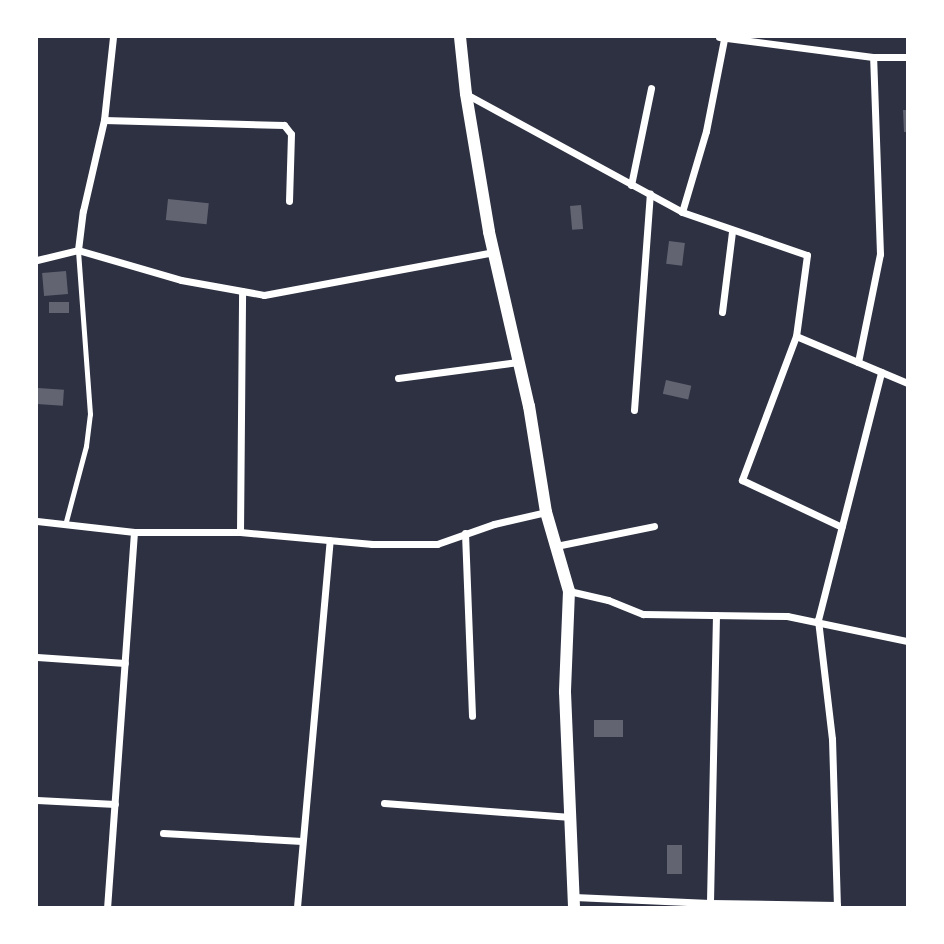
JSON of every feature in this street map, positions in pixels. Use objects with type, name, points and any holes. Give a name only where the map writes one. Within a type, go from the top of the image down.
[{"type":"street","points":[[78,250],[83,211],[104,120],[113,37]]},
{"type":"street","points":[[460,37],[466,94],[495,252],[529,406],[546,512],[569,591],[565,692],[574,902],[837,906],[832,739],[818,621],[881,372]]},
{"type":"street","points":[[682,212],[706,131],[722,38],[873,57],[907,57]]},
{"type":"street","points":[[858,362],[880,254],[873,57]]},
{"type":"street","points":[[631,185],[651,88]]},
{"type":"street","points":[[466,94],[682,212],[733,232],[807,255],[796,336],[742,480],[842,527]]},
{"type":"street","points":[[104,120],[284,125],[291,134],[289,201]]},
{"type":"street","points":[[634,410],[650,194]]},
{"type":"street","points":[[722,312],[733,232]]},
{"type":"street","points":[[37,260],[78,250],[181,280],[264,295],[495,252]]},
{"type":"street","points":[[240,532],[242,291]]},
{"type":"street","points":[[796,336],[907,383]]},
{"type":"street","points":[[398,379],[518,362]]},
{"type":"street","points":[[37,521],[134,532],[240,532],[372,544],[437,544],[465,533],[546,512]]},
{"type":"street","points":[[556,547],[654,526]]},
{"type":"street","points":[[107,907],[134,532]]},
{"type":"street","points":[[465,533],[472,716]]},
{"type":"street","points":[[296,907],[330,540]]},
{"type":"street","points":[[569,591],[608,600],[643,614],[787,616],[907,641]]},
{"type":"street","points":[[710,905],[716,615]]},
{"type":"street","points":[[37,657],[125,663]]},
{"type":"street","points":[[37,800],[115,804]]},
{"type":"street","points":[[384,803],[570,817]]},
{"type":"street","points":[[163,833],[302,841]]},
{"type":"lane","points":[[65,525],[86,446],[90,414],[78,250]]},
{"type":"building","points":[[903,110],[907,110],[907,132],[904,132]]},
{"type":"building","points":[[168,199],[209,203],[207,224],[166,220]]},
{"type":"building","points":[[581,205],[583,229],[572,230],[570,206]]},
{"type":"building","points":[[669,241],[685,243],[682,266],[666,264]]},
{"type":"building","points":[[66,271],[68,294],[44,296],[42,273]]},
{"type":"building","points":[[49,302],[69,302],[69,313],[49,313]]},
{"type":"building","points":[[666,380],[691,386],[688,399],[663,394]]},
{"type":"building","points":[[38,388],[64,390],[63,406],[37,404]]},
{"type":"building","points":[[594,720],[623,720],[623,737],[594,737]]},
{"type":"building","points":[[667,845],[682,845],[682,874],[667,874]]}]
